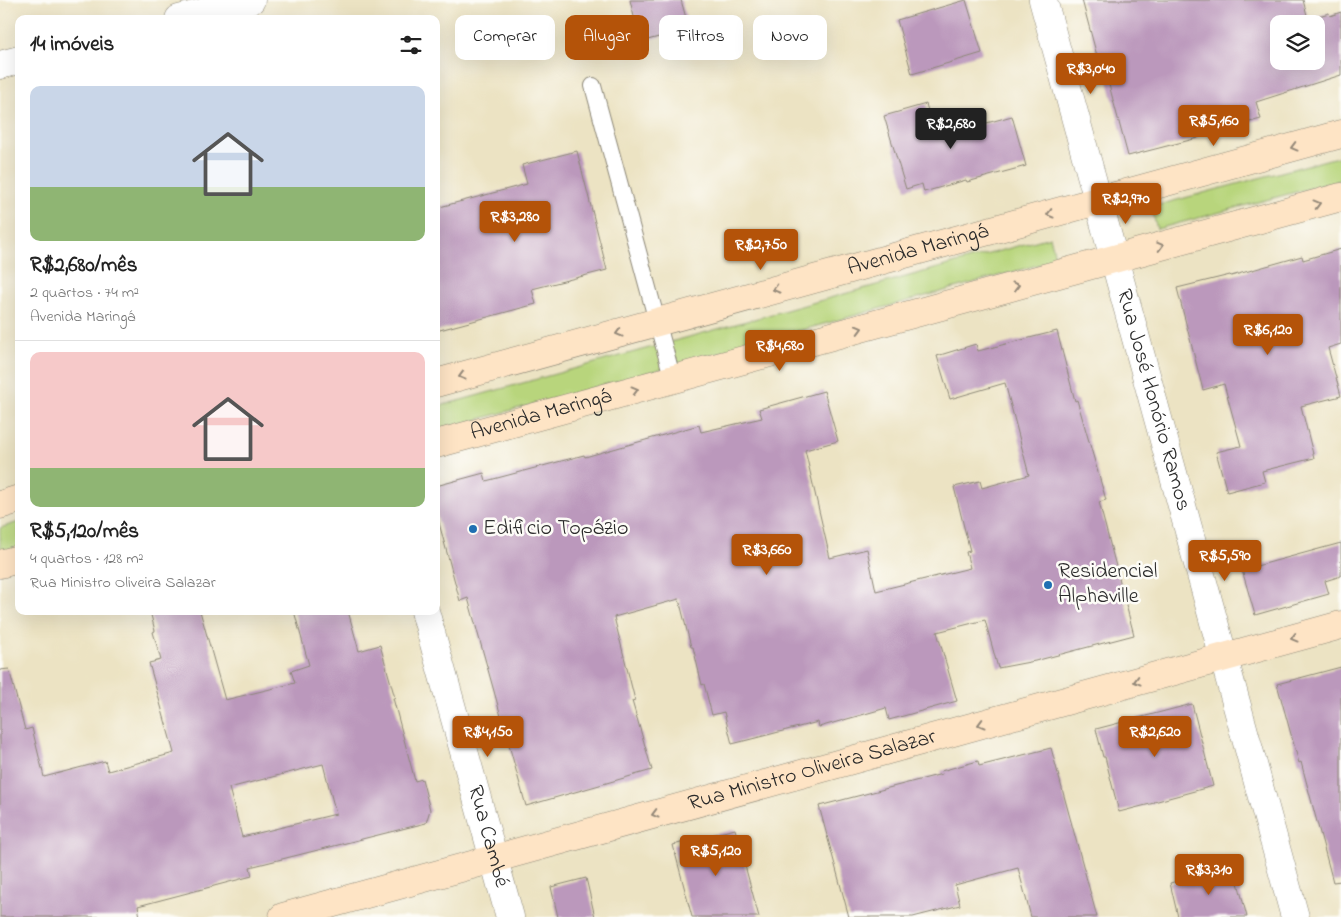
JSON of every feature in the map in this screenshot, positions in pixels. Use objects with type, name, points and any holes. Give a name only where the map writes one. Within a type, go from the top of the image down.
[{"type":"street","points":[[194,15],[251,0]]},
{"type":"street","points":[[256,0],[260,15]]},
{"type":"street","name":"Rua José Honório Ramos","points":[[1043,0],[1295,917]]},
{"type":"street","points":[[0,65],[15,61]]},
{"type":"street","name":"Avenida Maringá","points":[[440,382],[1341,134]]},
{"type":"street","name":"Avenida Maringá","points":[[440,443],[1341,197]]},
{"type":"street","points":[[0,505],[15,500]]},
{"type":"street","points":[[0,564],[15,560]]},
{"type":"street","name":"Rua Cambé","points":[[426,615],[510,917]]},
{"type":"street","name":"Rua Ministro Oliveira Salazar","points":[[283,917],[1341,625]]},
{"type":"lane","points":[[592,86],[674,380]]},
{"type":"green space","points":[[1341,156],[1341,180],[1157,229],[1151,207]]},
{"type":"green space","points":[[1050,237],[1056,260],[440,430],[440,406]]},
{"type":"green space","points":[[15,523],[15,551],[0,555],[0,528]]},
{"type":"building","points":[[630,0],[681,0],[685,15],[659,15],[659,37],[649,40],[649,15],[634,15]]},
{"type":"building","points":[[966,0],[982,53],[912,74],[897,20]]},
{"type":"building","points":[[1082,0],[1303,0],[1307,15],[1270,15],[1270,70],[1325,70],[1325,15],[1322,15],[1329,13],[1330,16],[1341,12],[1341,75],[1256,102],[1261,119],[1197,136],[1198,138],[1128,156],[1108,81],[1104,82]]},
{"type":"building","points":[[926,104],[936,137],[1012,116],[1026,166],[924,192],[922,184],[906,189],[884,116]]},
{"type":"building","points":[[577,151],[607,270],[532,289],[536,304],[440,330],[440,207],[527,184],[522,165]]},
{"type":"building","points":[[1341,249],[1341,344],[1328,348],[1341,396],[1301,406],[1314,458],[1262,471],[1265,482],[1227,492],[1216,452],[1241,446],[1224,384],[1203,390],[1177,288],[1231,276],[1302,256],[1303,260]]},
{"type":"building","points":[[1057,331],[1075,401],[1077,400],[1106,500],[1099,502],[1134,635],[1035,661],[998,668],[985,620],[937,632],[957,701],[889,720],[886,708],[819,727],[818,722],[732,744],[724,712],[712,715],[704,684],[702,685],[693,647],[691,647],[679,599],[614,617],[635,700],[632,701],[652,770],[526,806],[468,598],[460,601],[440,527],[440,485],[484,473],[486,481],[584,455],[585,457],[699,425],[701,432],[762,418],[759,409],[824,391],[838,441],[805,450],[830,558],[867,549],[876,591],[970,568],[966,552],[970,551],[954,487],[980,481],[982,488],[1029,475],[1005,383],[950,399],[937,356],[976,344],[978,351]]},
{"type":"building","points":[[1341,543],[1341,576],[1325,581],[1329,594],[1255,615],[1242,570]]},
{"type":"building","points":[[151,615],[201,615],[225,700],[295,683],[291,671],[309,665],[295,615],[349,615],[359,651],[380,645],[415,781],[422,779],[430,810],[426,823],[250,867],[252,876],[138,906],[140,917],[0,917],[0,670],[9,669],[25,730],[32,728],[44,777],[105,761],[108,771],[174,753],[149,663],[161,660],[153,632],[155,631]],"holes":[[[323,764],[336,814],[242,837],[229,788]]]},
{"type":"building","points":[[1341,667],[1341,881],[1333,882],[1301,762],[1299,763],[1277,684]]},
{"type":"building","points":[[1192,704],[1213,786],[1119,812],[1096,729]]},
{"type":"building","points":[[1051,748],[1097,917],[1031,917],[1018,868],[955,885],[960,905],[913,917],[849,917],[819,806],[942,774],[941,771],[978,761],[979,766]]},
{"type":"building","points":[[735,829],[759,917],[692,917],[673,845]]},
{"type":"building","points":[[1234,867],[1247,917],[1178,917],[1170,883]]},
{"type":"building","points":[[586,878],[595,917],[558,917],[551,887]]},
{"type":"place","name":"Edificio Topázio","points":[[473,529]]},
{"type":"place","name":"Residencial Alphaville","points":[[1048,585]]}]
